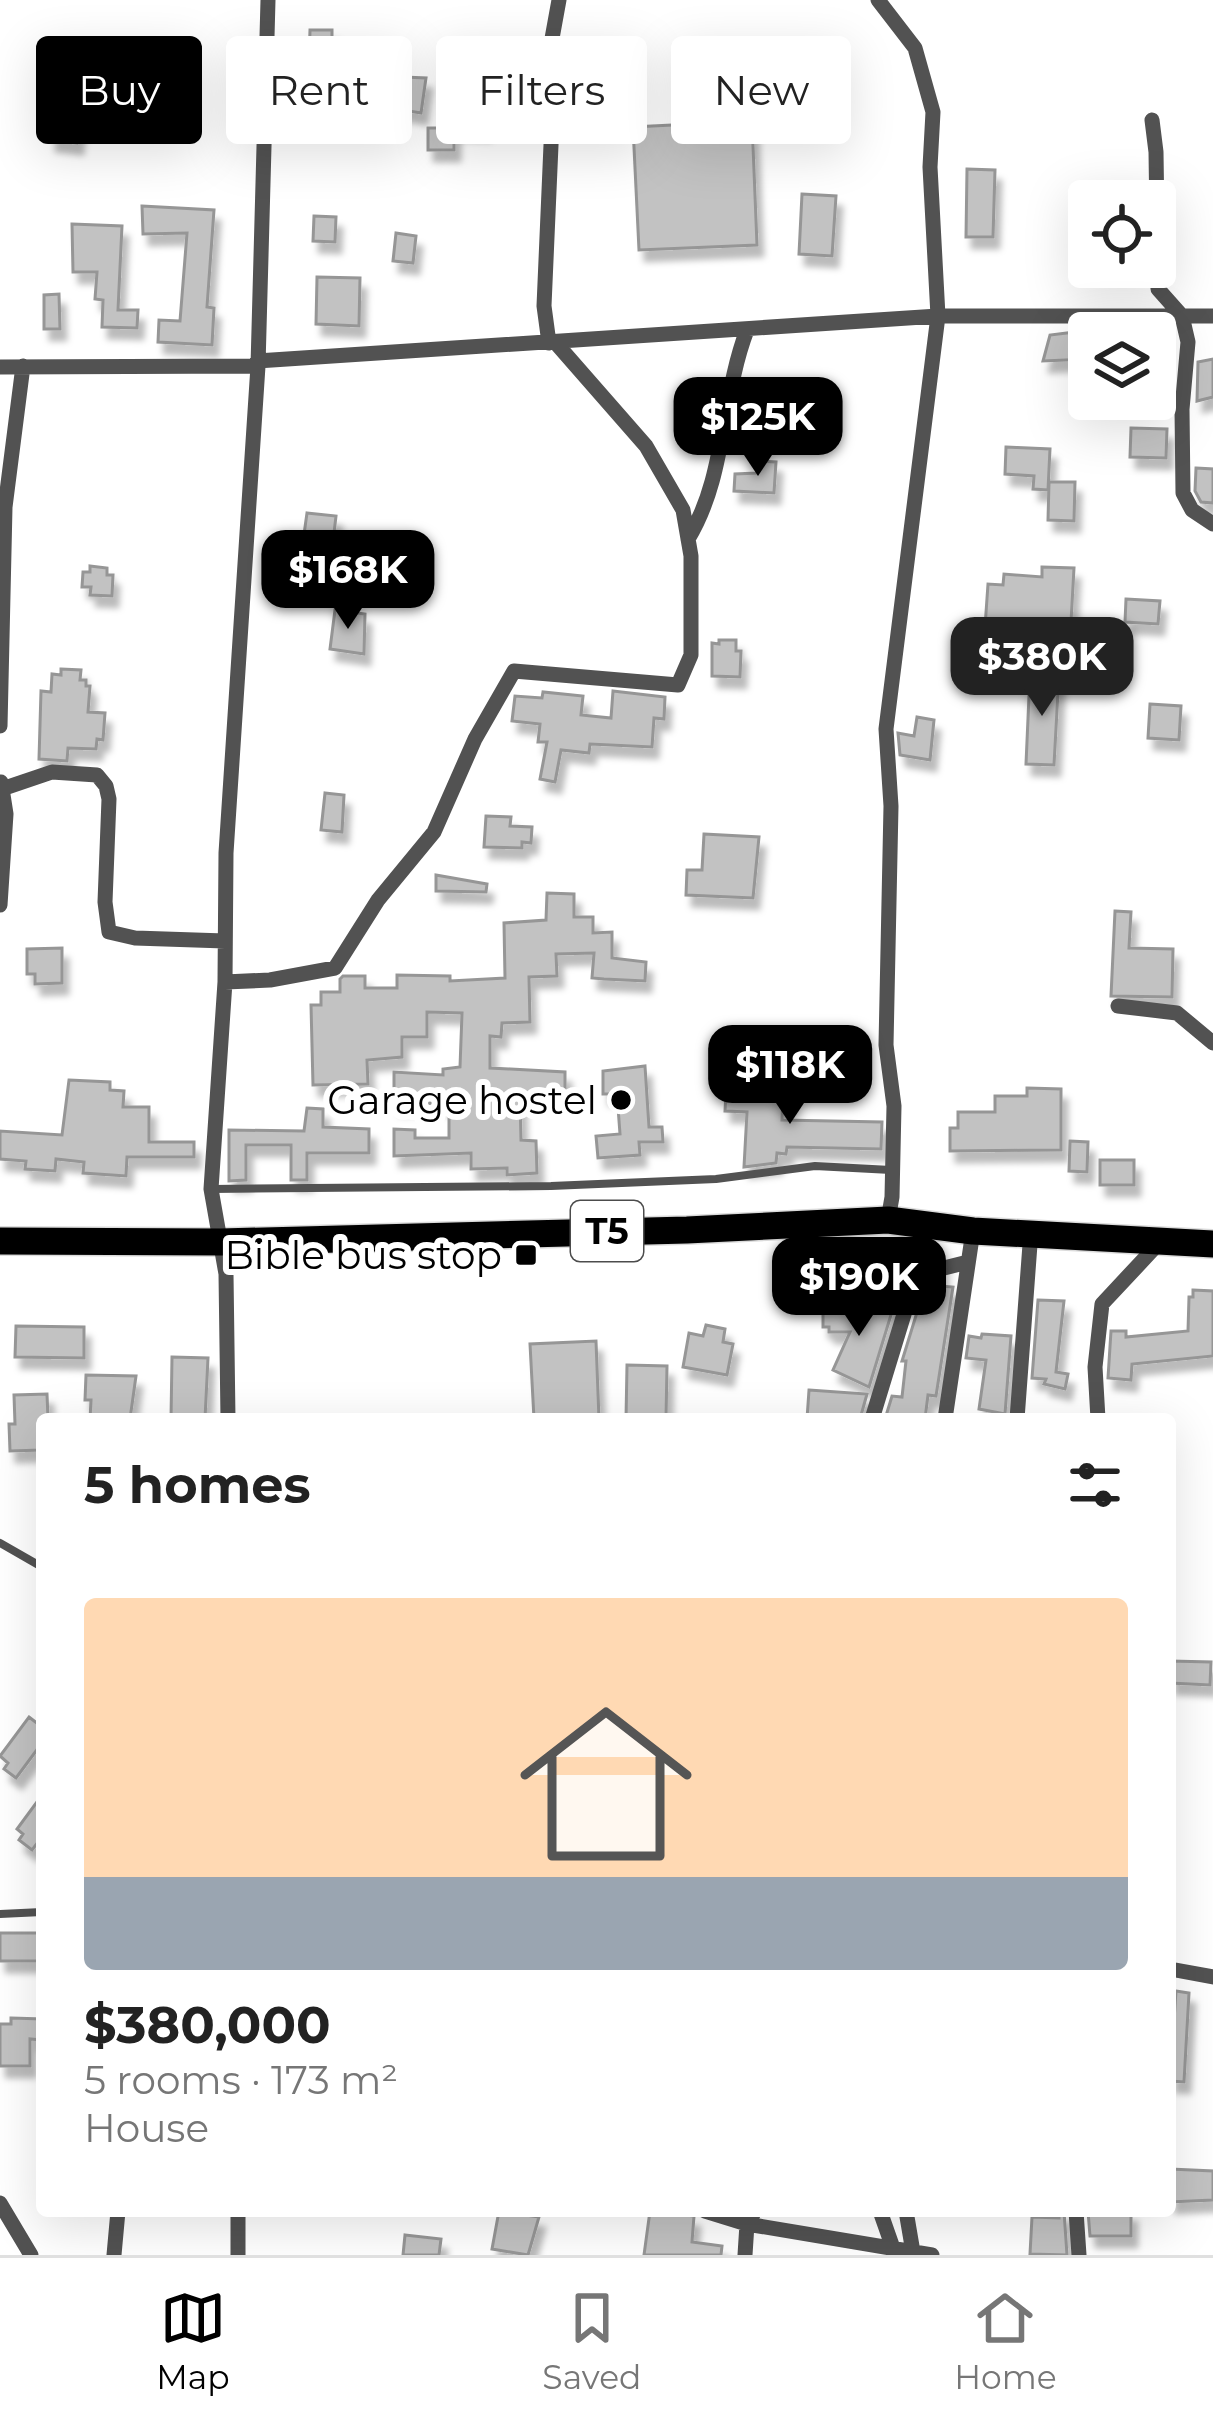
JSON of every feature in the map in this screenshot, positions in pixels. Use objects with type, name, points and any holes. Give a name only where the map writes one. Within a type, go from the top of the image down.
[{"type":"highway","name":"T5","points":[[0,1241],[221,1242],[888,1220],[973,1231],[1213,1244]]},
{"type":"street","points":[[228,1413],[226,1274],[211,1190],[225,982],[226,853],[257,364],[268,0]]},
{"type":"street","points":[[225,982],[270,980],[335,968],[378,900],[434,832],[475,739],[514,671],[678,685],[692,655],[683,510],[646,446],[552,343],[544,306],[551,44],[560,0]]},
{"type":"street","points":[[878,0],[915,48],[933,112],[930,166],[938,316],[886,729],[891,827],[886,1045],[894,1106],[888,1220]]},
{"type":"street","points":[[1152,121],[1158,289],[1182,316],[1188,342],[1182,409],[1183,493],[1192,510],[1213,524]]},
{"type":"street","points":[[0,367],[257,364],[938,316],[1213,316]]},
{"type":"street","points":[[688,539],[706,509],[734,362],[747,330]]},
{"type":"street","points":[[0,726],[5,508],[23,367]]},
{"type":"street","points":[[0,905],[6,814],[1,784],[52,772],[97,775],[109,799],[105,902],[109,932],[135,938],[224,941]]},
{"type":"street","points":[[1118,1006],[1177,1013],[1213,1042]]},
{"type":"street","points":[[945,1413],[973,1231]]},
{"type":"street","points":[[1017,1413],[1031,1231]]},
{"type":"street","points":[[1097,1413],[1095,1367],[1102,1304],[1161,1240]]},
{"type":"street","points":[[874,1413],[916,1275],[968,1262]]},
{"type":"street","points":[[1176,1970],[1213,1977]]},
{"type":"street","points":[[0,2203],[31,2255]]},
{"type":"street","points":[[114,2255],[117,2217]]},
{"type":"street","points":[[238,2217],[238,2255]]},
{"type":"street","points":[[882,2217],[893,2248]]},
{"type":"street","points":[[907,2217],[913,2252]]},
{"type":"street","points":[[1076,2217],[1079,2255]]},
{"type":"street","points":[[745,2255],[751,2218],[932,2255]]},
{"type":"lane","points":[[211,1190],[551,1186],[716,1179],[815,1166],[892,1170]]},
{"type":"lane","points":[[0,1544],[36,1564]]},
{"type":"lane","points":[[0,1914],[36,1912]]},
{"type":"building","points":[[310,30],[332,30],[332,36],[310,36]]},
{"type":"building","points":[[412,77],[426,78],[421,113],[412,112]]},
{"type":"building","points":[[671,125],[671,144],[753,144],[757,245],[639,250],[634,144],[647,144],[647,126]]},
{"type":"building","points":[[428,128],[436,128],[436,144],[454,144],[454,150],[428,150]]},
{"type":"building","points":[[967,169],[995,170],[993,237],[966,237]]},
{"type":"building","points":[[802,194],[836,196],[832,256],[799,254]]},
{"type":"building","points":[[142,206],[214,210],[207,307],[214,308],[212,345],[158,342],[159,320],[180,321],[187,233],[143,234]]},
{"type":"building","points":[[314,216],[336,217],[335,242],[313,241]]},
{"type":"building","points":[[72,224],[122,226],[118,310],[138,310],[137,328],[102,327],[103,300],[95,299],[97,272],[73,272]]},
{"type":"building","points":[[396,233],[416,236],[413,263],[393,261]]},
{"type":"building","points":[[317,277],[360,278],[359,326],[316,324]]},
{"type":"building","points":[[59,294],[60,329],[44,329],[44,295]]},
{"type":"building","points":[[1068,333],[1068,360],[1043,361],[1050,335]]},
{"type":"building","points":[[1213,359],[1213,397],[1197,401],[1198,362]]},
{"type":"building","points":[[1131,428],[1167,429],[1166,458],[1130,457]]},
{"type":"building","points":[[1006,447],[1050,449],[1048,490],[1033,489],[1034,476],[1005,474]]},
{"type":"building","points":[[758,461],[776,462],[774,493],[734,491],[735,474],[757,473]]},
{"type":"building","points":[[1196,468],[1213,469],[1213,503],[1201,502],[1195,491]]},
{"type":"building","points":[[1049,482],[1075,482],[1074,521],[1048,520]]},
{"type":"building","points":[[307,513],[336,516],[334,533],[341,534],[335,591],[289,586],[291,570],[299,570]]},
{"type":"building","points":[[90,566],[107,568],[107,575],[113,575],[112,596],[90,595],[91,587],[82,587],[83,572],[90,572]]},
{"type":"building","points":[[1042,567],[1074,568],[1071,622],[1019,619],[1017,640],[993,638],[994,628],[985,627],[988,584],[1003,585],[1004,574],[1042,577]]},
{"type":"building","points":[[1126,599],[1160,601],[1158,624],[1125,622]]},
{"type":"building","points":[[335,610],[365,614],[364,654],[330,649]]},
{"type":"building","points":[[719,640],[736,640],[736,651],[741,651],[740,677],[712,676],[712,643],[719,644]]},
{"type":"building","points":[[61,669],[81,670],[80,680],[90,686],[88,712],[105,713],[103,740],[97,739],[96,749],[68,748],[67,761],[39,759],[41,691],[51,692],[52,674],[61,675]]},
{"type":"building","points":[[1030,673],[1059,674],[1054,765],[1026,764]]},
{"type":"building","points":[[613,691],[665,697],[664,719],[654,718],[652,747],[590,744],[589,753],[561,750],[555,782],[540,779],[547,742],[538,742],[540,724],[512,721],[515,696],[542,698],[543,692],[583,696],[581,715],[611,718]]},
{"type":"building","points":[[1150,704],[1181,706],[1179,740],[1148,738]]},
{"type":"building","points":[[917,717],[934,720],[930,760],[900,755],[898,733],[914,736]]},
{"type":"building","points":[[325,793],[344,795],[342,832],[321,830]]},
{"type":"building","points":[[486,816],[511,817],[510,826],[532,827],[531,843],[522,842],[522,848],[484,847]]},
{"type":"building","points":[[704,834],[759,837],[753,898],[686,895],[687,870],[702,870]]},
{"type":"building","points":[[436,875],[487,884],[486,892],[436,891]]},
{"type":"building","points":[[547,893],[574,894],[574,917],[593,917],[593,933],[612,932],[612,958],[646,962],[645,981],[592,978],[594,953],[556,954],[557,976],[529,977],[530,1022],[502,1023],[501,1037],[490,1036],[490,1068],[565,1072],[565,1098],[520,1098],[521,1140],[536,1141],[537,1173],[507,1175],[507,1168],[471,1169],[471,1153],[394,1156],[394,1129],[415,1130],[415,1138],[449,1138],[449,1103],[394,1104],[394,1072],[443,1075],[443,1069],[460,1067],[462,1013],[427,1012],[427,1037],[402,1037],[402,1057],[367,1060],[368,1084],[313,1085],[311,1005],[321,1005],[321,992],[340,992],[343,976],[365,976],[365,988],[397,988],[397,975],[450,976],[450,981],[505,978],[504,923],[546,920]]},
{"type":"building","points":[[1115,911],[1131,912],[1129,948],[1173,949],[1172,997],[1111,996]]},
{"type":"building","points":[[62,948],[62,983],[35,984],[35,974],[27,974],[27,949]]},
{"type":"building","points":[[787,1034],[817,1034],[817,1059],[786,1059]]},
{"type":"building","points":[[645,1066],[649,1127],[662,1127],[663,1142],[639,1142],[640,1155],[598,1158],[596,1136],[620,1134],[617,1094],[603,1094],[603,1071]]},
{"type":"building","points":[[727,1072],[749,1073],[748,1094],[783,1096],[782,1120],[882,1122],[881,1149],[787,1147],[786,1154],[777,1153],[776,1163],[744,1167],[747,1112],[725,1111]]},
{"type":"building","points":[[69,1080],[110,1082],[110,1090],[124,1091],[123,1107],[149,1107],[149,1142],[194,1142],[194,1157],[127,1157],[126,1176],[83,1173],[84,1162],[56,1159],[55,1171],[25,1169],[26,1161],[0,1159],[0,1131],[62,1135]]},
{"type":"building","points":[[1027,1088],[1061,1089],[1061,1150],[950,1151],[950,1128],[958,1128],[958,1112],[995,1112],[995,1096],[1027,1096]]},
{"type":"building","points":[[307,1108],[323,1109],[323,1127],[369,1129],[369,1153],[307,1153],[307,1180],[291,1180],[291,1145],[246,1145],[246,1180],[229,1181],[229,1130],[304,1131]]},
{"type":"building","points":[[1070,1141],[1088,1142],[1087,1172],[1069,1171]]},
{"type":"building","points":[[1100,1160],[1134,1160],[1134,1185],[1100,1185]]},
{"type":"building","points":[[940,1286],[953,1287],[936,1396],[928,1395],[926,1413],[887,1413],[892,1396],[902,1397],[906,1361],[902,1361],[918,1309],[923,1310],[925,1292],[939,1293]]},
{"type":"building","points":[[1193,1290],[1213,1291],[1213,1356],[1132,1364],[1131,1380],[1108,1378],[1111,1331],[1126,1331],[1126,1337],[1188,1331]]},
{"type":"building","points":[[1038,1300],[1064,1301],[1056,1372],[1068,1374],[1065,1389],[1032,1378]]},
{"type":"building","points":[[886,1303],[894,1305],[869,1387],[833,1370],[850,1332],[829,1332],[829,1327],[823,1327],[823,1308],[885,1309]]},
{"type":"building","points":[[706,1325],[725,1329],[723,1342],[733,1344],[727,1375],[683,1367],[689,1333],[703,1336]]},
{"type":"building","points":[[16,1326],[84,1327],[84,1358],[15,1357]]},
{"type":"building","points":[[982,1334],[1011,1336],[1005,1413],[979,1409],[986,1360],[966,1358],[969,1336],[981,1338]]},
{"type":"building","points":[[596,1341],[599,1413],[534,1413],[530,1344]]},
{"type":"building","points":[[172,1357],[208,1358],[205,1413],[171,1413]]},
{"type":"building","points":[[627,1365],[667,1366],[666,1413],[626,1413]]},
{"type":"building","points":[[86,1375],[136,1376],[131,1413],[90,1413],[91,1400],[85,1400]]},
{"type":"building","points":[[809,1390],[867,1394],[862,1413],[807,1413]]},
{"type":"building","points":[[47,1394],[48,1413],[36,1413],[36,1450],[10,1451],[14,1395]]},
{"type":"building","points":[[1176,1661],[1211,1662],[1210,1685],[1176,1683]]},
{"type":"building","points":[[29,1717],[36,1722],[36,1751],[16,1778],[4,1769],[8,1763],[0,1756]]},
{"type":"building","points":[[36,1803],[32,1850],[19,1840],[23,1834],[17,1829]]},
{"type":"building","points":[[0,1933],[36,1933],[36,1961],[0,1961]]},
{"type":"building","points":[[1176,1991],[1189,1993],[1184,2082],[1176,2081]]},
{"type":"building","points":[[11,2018],[36,2019],[30,2066],[0,2066],[0,2024],[11,2024]]},
{"type":"building","points":[[1176,2169],[1213,2171],[1213,2200],[1176,2202]]},
{"type":"building","points":[[498,2217],[539,2217],[528,2255],[492,2249]]},
{"type":"building","points":[[649,2217],[694,2217],[692,2242],[722,2246],[721,2255],[644,2255]]},
{"type":"building","points":[[1032,2217],[1064,2217],[1067,2255],[1030,2254]]},
{"type":"building","points":[[1088,2217],[1131,2217],[1131,2236],[1090,2236]]},
{"type":"building","points":[[405,2235],[441,2239],[439,2255],[403,2255]]},
{"type":"place","name":"Garage hostel","points":[[621,1100]]},
{"type":"place","name":"Bible bus stop","points":[[526,1255]]}]
